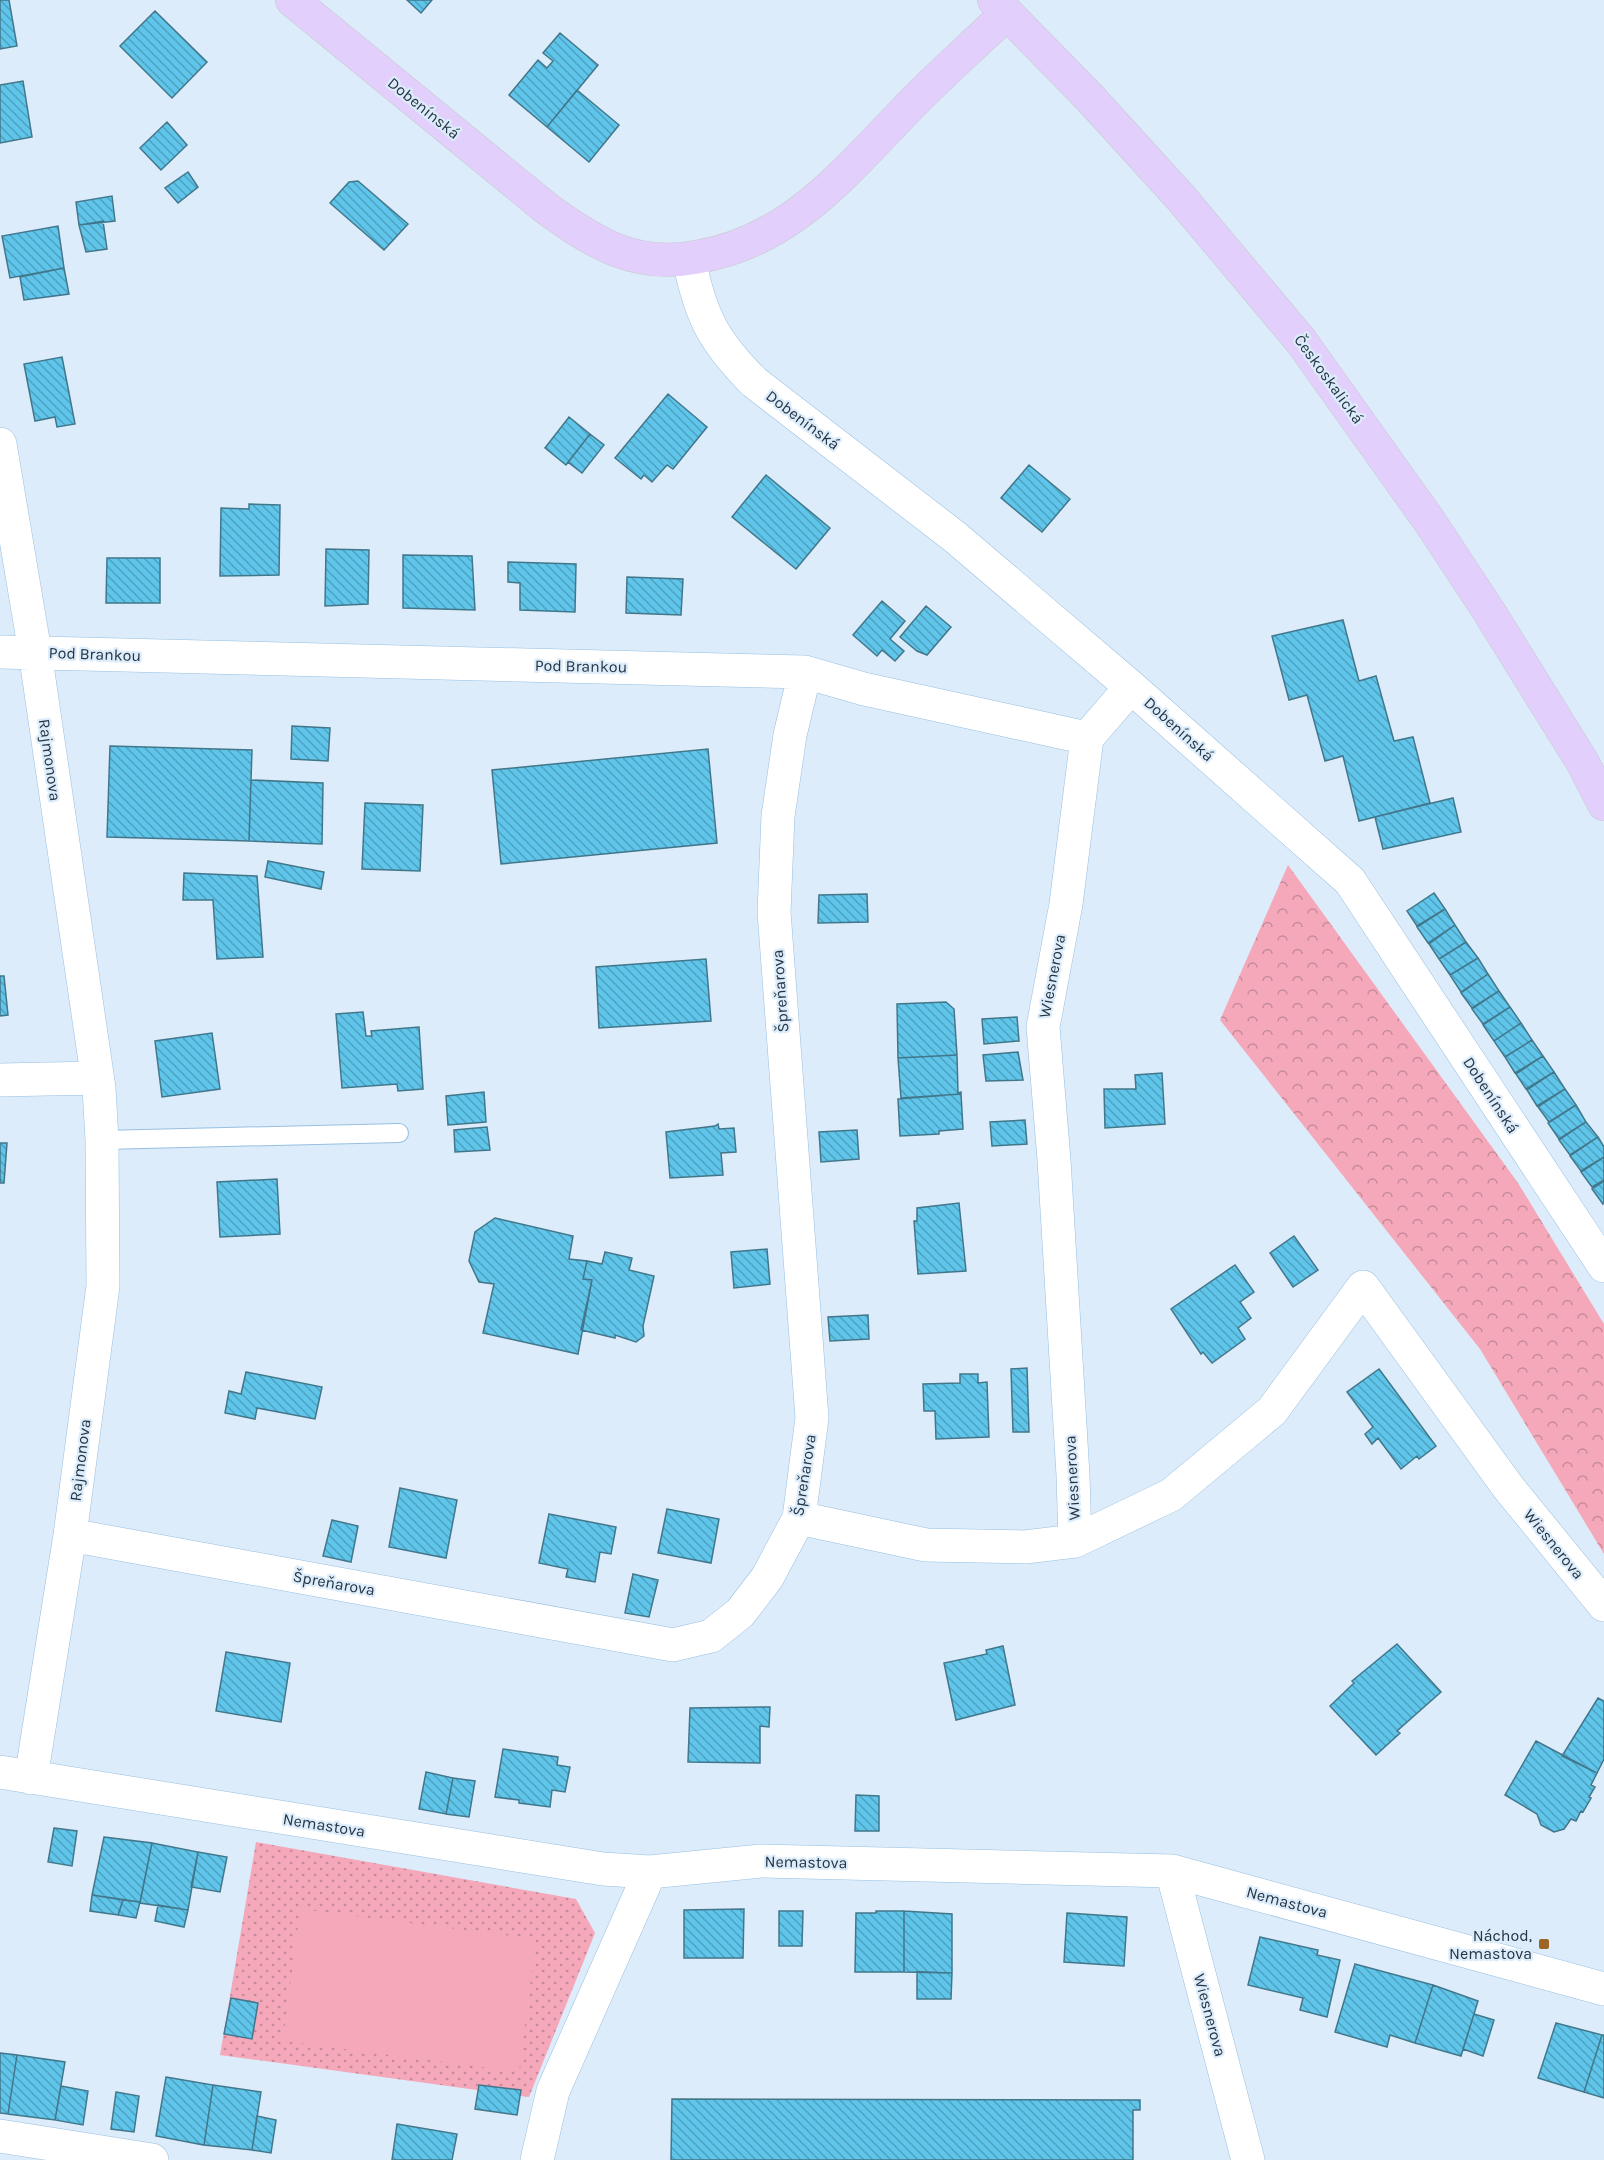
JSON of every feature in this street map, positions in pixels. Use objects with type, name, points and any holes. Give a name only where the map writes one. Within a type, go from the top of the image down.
[{"type":"main road","name":"Dobenínská","points":[[292,0],[546,208],[574,228],[618,251],[641,257],[671,260],[714,255],[756,240],[802,212],[828,190],[928,87],[1000,7]]},
{"type":"main road","name":"Českoskalická","points":[[1000,7],[1090,98],[1181,198],[1301,340],[1430,522],[1488,610],[1583,764],[1604,804]]},
{"type":"street","name":"Dobenínská","points":[[689,259],[701,309],[710,329],[735,363],[754,382],[956,537],[1131,687],[1350,881],[1604,1266]]},
{"type":"street","name":"Rajmonova","points":[[0,444],[35,652],[96,1077],[102,1140],[103,1286],[70,1534],[31,1778]]},
{"type":"street","name":"Pod Brankou","points":[[0,652],[805,672],[864,689],[1087,738]]},
{"type":"street","name":"Špreňarova","points":[[70,1534],[673,1645],[711,1636],[740,1613],[767,1578],[799,1518],[812,1418],[774,912],[778,816],[790,735],[805,672]]},
{"type":"street","points":[[1087,738],[1131,687]]},
{"type":"street","name":"Wiesnerova","points":[[1087,738],[1066,904],[1043,1027],[1056,1195],[1075,1541],[1171,1495],[1272,1411],[1363,1287],[1508,1487],[1604,1605]]},
{"type":"street","points":[[0,1080],[96,1077]]},
{"type":"street","points":[[799,1518],[926,1545],[1025,1547],[1075,1541]]},
{"type":"street","name":"Nemastova","points":[[0,1772],[603,1869],[650,1872],[761,1861],[1172,1870],[1604,1989]]},
{"type":"street","name":"Wiesnerova","points":[[1172,1870],[1248,2160]]},
{"type":"street","points":[[537,2160],[553,2091],[650,1872]]},
{"type":"street","points":[[0,2136],[152,2160]]},
{"type":"lane","points":[[102,1140],[399,1133]]},
{"type":"green space","points":[[1288,865],[1518,1183],[1604,1324],[1604,1554],[1480,1349],[1220,1020]]},
{"type":"green space","points":[[256,1842],[576,1899],[595,1933],[529,2097],[220,2055]]},
{"type":"green space","points":[[300,1909],[536,1939],[519,2072],[283,2041]]},
{"type":"building","points":[[0,0],[9,0],[17,46],[0,49]]},
{"type":"building","points":[[407,0],[432,0],[421,13]]},
{"type":"building","points":[[155,11],[207,62],[172,98],[120,46]]},
{"type":"building","points":[[560,33],[598,65],[547,127],[509,95],[538,60],[547,68],[553,61],[543,53]]},
{"type":"building","points":[[23,81],[32,137],[0,143],[0,85]]},
{"type":"building","points":[[577,90],[619,125],[589,162],[547,127]]},
{"type":"building","points":[[167,122],[187,145],[161,170],[140,148]]},
{"type":"building","points":[[188,172],[198,187],[178,203],[165,188]]},
{"type":"building","points":[[358,181],[408,224],[384,250],[330,203],[349,182]]},
{"type":"building","points":[[112,196],[115,221],[79,225],[76,202]]},
{"type":"building","points":[[103,221],[107,249],[86,252],[79,225]]},
{"type":"building","points":[[58,226],[64,268],[10,278],[2,236]]},
{"type":"building","points":[[64,268],[69,294],[24,300],[20,277]]},
{"type":"building","points":[[62,357],[75,424],[57,427],[55,417],[35,421],[24,364]]},
{"type":"building","points":[[668,394],[707,427],[673,469],[667,465],[652,482],[644,475],[641,479],[615,458]]},
{"type":"building","points":[[569,417],[590,434],[566,465],[545,448]]},
{"type":"building","points":[[590,434],[604,445],[582,473],[568,462]]},
{"type":"building","points":[[1029,465],[1070,499],[1042,532],[1001,498]]},
{"type":"building","points":[[766,475],[830,528],[796,569],[732,517]]},
{"type":"building","points":[[249,504],[280,505],[279,575],[220,576],[221,508],[249,509]]},
{"type":"building","points":[[326,549],[369,550],[368,604],[325,606]]},
{"type":"building","points":[[403,555],[472,556],[475,610],[403,608]]},
{"type":"building","points":[[107,558],[160,558],[160,603],[106,603]]},
{"type":"building","points":[[508,562],[576,564],[575,612],[520,610],[520,583],[508,582]]},
{"type":"building","points":[[627,577],[683,579],[681,615],[626,613]]},
{"type":"building","points":[[882,601],[905,621],[890,639],[904,651],[895,661],[882,650],[877,656],[853,635]]},
{"type":"building","points":[[926,606],[951,627],[927,655],[917,651],[900,637]]},
{"type":"building","points":[[1343,620],[1359,681],[1376,676],[1394,741],[1413,737],[1430,803],[1359,821],[1343,756],[1325,761],[1307,695],[1289,700],[1272,636]]},
{"type":"building","points":[[292,726],[330,728],[328,761],[291,759]]},
{"type":"building","points":[[110,746],[252,750],[249,841],[107,837]]},
{"type":"building","points":[[708,749],[717,843],[501,864],[492,770]]},
{"type":"building","points":[[251,780],[323,783],[322,844],[249,841]]},
{"type":"building","points":[[1453,798],[1461,832],[1383,849],[1375,817]]},
{"type":"building","points":[[365,803],[423,805],[420,871],[362,869]]},
{"type":"building","points":[[268,861],[324,872],[321,889],[265,877]]},
{"type":"building","points":[[184,873],[257,876],[263,957],[217,959],[213,900],[183,900]]},
{"type":"building","points":[[1434,893],[1445,909],[1417,926],[1407,911]]},
{"type":"building","points":[[867,894],[868,922],[818,923],[819,895]]},
{"type":"building","points":[[1445,909],[1455,925],[1428,943],[1417,927]]},
{"type":"building","points":[[1455,925],[1466,942],[1439,959],[1429,944]]},
{"type":"building","points":[[1466,942],[1478,958],[1450,975],[1439,959]]},
{"type":"building","points":[[1478,958],[1488,974],[1461,992],[1450,975]]},
{"type":"building","points":[[706,959],[711,1021],[599,1028],[596,967]]},
{"type":"building","points":[[1488,974],[1499,991],[1472,1008],[1461,993]]},
{"type":"building","points":[[0,976],[4,976],[8,1015],[0,1016]]},
{"type":"building","points":[[1499,991],[1510,1007],[1483,1024],[1472,1009]]},
{"type":"building","points":[[946,1002],[954,1009],[957,1055],[898,1058],[897,1004]]},
{"type":"building","points":[[1510,1007],[1521,1023],[1494,1041],[1483,1025]]},
{"type":"building","points":[[363,1012],[366,1036],[372,1036],[371,1031],[419,1027],[423,1089],[398,1091],[397,1084],[342,1088],[336,1014]]},
{"type":"building","points":[[1017,1017],[1019,1041],[984,1044],[982,1019]]},
{"type":"building","points":[[1521,1023],[1532,1040],[1505,1057],[1494,1041]]},
{"type":"building","points":[[212,1033],[220,1089],[162,1097],[155,1041]]},
{"type":"building","points":[[1532,1040],[1543,1056],[1515,1073],[1505,1057]]},
{"type":"building","points":[[1018,1052],[1023,1080],[986,1081],[983,1055]]},
{"type":"building","points":[[957,1055],[958,1093],[961,1092],[961,1094],[901,1098],[898,1058]]},
{"type":"building","points":[[1543,1056],[1554,1072],[1526,1089],[1516,1074]]},
{"type":"building","points":[[1554,1072],[1565,1089],[1537,1106],[1527,1090]]},
{"type":"building","points":[[1162,1073],[1165,1124],[1105,1128],[1104,1089],[1136,1089],[1135,1075]]},
{"type":"building","points":[[1565,1089],[1576,1105],[1549,1122],[1538,1107]]},
{"type":"building","points":[[484,1092],[486,1122],[448,1125],[446,1096]]},
{"type":"building","points":[[961,1094],[963,1129],[939,1131],[939,1134],[900,1136],[898,1099]]},
{"type":"building","points":[[1576,1105],[1586,1122],[1559,1139],[1548,1123]]},
{"type":"building","points":[[1025,1120],[1027,1144],[992,1146],[990,1122]]},
{"type":"building","points":[[1586,1122],[1598,1137],[1570,1155],[1559,1140]]},
{"type":"building","points":[[718,1124],[719,1129],[734,1128],[736,1152],[721,1153],[723,1175],[670,1178],[666,1132]]},
{"type":"building","points":[[487,1127],[490,1150],[455,1152],[454,1130]]},
{"type":"building","points":[[857,1130],[859,1159],[821,1162],[819,1132]]},
{"type":"building","points":[[1598,1137],[1604,1147],[1604,1157],[1581,1171],[1570,1156]]},
{"type":"building","points":[[0,1143],[7,1143],[4,1183],[0,1183]]},
{"type":"building","points":[[1604,1157],[1604,1180],[1592,1187],[1581,1172]]},
{"type":"building","points":[[277,1179],[280,1234],[220,1237],[217,1182]]},
{"type":"building","points":[[1604,1181],[1604,1203],[1603,1204],[1592,1189]]},
{"type":"building","points":[[959,1203],[966,1271],[918,1274],[914,1221],[917,1221],[917,1208]]},
{"type":"building","points":[[495,1218],[573,1236],[569,1259],[587,1261],[583,1279],[592,1280],[578,1354],[483,1333],[494,1284],[479,1282],[469,1261],[475,1232]]},
{"type":"building","points":[[1294,1236],[1318,1270],[1293,1287],[1270,1253]]},
{"type":"building","points":[[767,1249],[770,1284],[734,1288],[731,1252]]},
{"type":"building","points":[[605,1252],[632,1258],[629,1270],[654,1276],[643,1326],[644,1336],[636,1342],[615,1335],[615,1338],[581,1330],[592,1280],[583,1279],[587,1261],[602,1264]]},
{"type":"building","points":[[1235,1265],[1254,1292],[1240,1302],[1251,1318],[1238,1328],[1245,1339],[1212,1363],[1203,1352],[1201,1354],[1171,1309]]},
{"type":"building","points":[[868,1315],[869,1339],[830,1341],[828,1317]]},
{"type":"building","points":[[1027,1368],[1029,1432],[1013,1432],[1011,1369]]},
{"type":"building","points":[[1379,1369],[1436,1446],[1419,1459],[1417,1456],[1401,1469],[1378,1438],[1372,1444],[1365,1434],[1373,1427],[1347,1392]]},
{"type":"building","points":[[246,1372],[322,1387],[315,1419],[257,1408],[255,1419],[225,1413],[229,1391],[241,1394]]},
{"type":"building","points":[[960,1374],[978,1374],[978,1383],[987,1382],[989,1437],[936,1439],[935,1411],[924,1411],[923,1384],[960,1383]]},
{"type":"building","points":[[400,1488],[457,1500],[446,1558],[389,1547]]},
{"type":"building","points":[[667,1509],[719,1519],[711,1563],[658,1553]]},
{"type":"building","points":[[549,1514],[616,1527],[611,1554],[600,1552],[595,1582],[566,1577],[568,1569],[539,1563]]},
{"type":"building","points":[[332,1520],[358,1526],[351,1562],[323,1556]]},
{"type":"building","points":[[633,1574],[658,1580],[649,1617],[625,1613]]},
{"type":"building","points":[[1397,1644],[1441,1692],[1397,1731],[1400,1733],[1376,1755],[1330,1706],[1354,1683],[1352,1681]]},
{"type":"building","points":[[1003,1646],[1015,1705],[956,1720],[944,1663],[987,1654],[986,1650]]},
{"type":"building","points":[[226,1652],[290,1663],[281,1722],[216,1711]]},
{"type":"building","points":[[1598,1698],[1604,1701],[1604,1759],[1597,1773],[1562,1756]]},
{"type":"building","points":[[770,1707],[769,1727],[760,1726],[760,1763],[688,1762],[690,1708]]},
{"type":"building","points":[[1536,1741],[1597,1773],[1591,1785],[1595,1787],[1583,1812],[1581,1811],[1576,1821],[1571,1819],[1564,1829],[1554,1832],[1541,1825],[1537,1814],[1505,1795]]},
{"type":"building","points":[[503,1749],[558,1757],[557,1765],[570,1767],[565,1792],[552,1790],[550,1807],[495,1797]]},
{"type":"building","points":[[426,1772],[453,1778],[446,1814],[419,1809]]},
{"type":"building","points":[[453,1778],[475,1781],[469,1817],[446,1814]]},
{"type":"building","points":[[856,1795],[879,1796],[879,1831],[855,1831]]},
{"type":"building","points":[[54,1828],[77,1831],[72,1866],[48,1862]]},
{"type":"building","points":[[104,1837],[152,1843],[140,1902],[92,1895]]},
{"type":"building","points":[[152,1843],[198,1852],[188,1910],[140,1903]]},
{"type":"building","points":[[198,1852],[227,1857],[220,1892],[191,1887]]},
{"type":"building","points":[[92,1895],[123,1900],[118,1915],[90,1911]]},
{"type":"building","points":[[123,1900],[140,1902],[136,1918],[118,1915]]},
{"type":"building","points":[[158,1905],[188,1910],[184,1927],[155,1921]]},
{"type":"building","points":[[744,1909],[743,1958],[684,1958],[684,1910]]},
{"type":"building","points":[[779,1911],[803,1911],[802,1946],[779,1946]]},
{"type":"building","points":[[876,1911],[904,1911],[904,1972],[855,1972],[856,1913],[876,1913]]},
{"type":"building","points":[[904,1911],[952,1914],[952,1973],[904,1972]]},
{"type":"building","points":[[1067,1913],[1127,1917],[1124,1966],[1064,1962]]},
{"type":"building","points":[[1260,1937],[1318,1950],[1317,1955],[1340,1960],[1327,2017],[1300,2010],[1303,1998],[1248,1985]]},
{"type":"building","points":[[1355,1964],[1433,1985],[1415,2043],[1390,2035],[1387,2047],[1335,2032]]},
{"type":"building","points":[[917,1972],[952,1973],[951,1999],[917,1999]]},
{"type":"building","points":[[1433,1985],[1478,2001],[1461,2056],[1415,2043]]},
{"type":"building","points":[[231,1998],[258,2003],[252,2039],[224,2034]]},
{"type":"building","points":[[1474,2014],[1494,2020],[1483,2056],[1463,2049]]},
{"type":"building","points":[[1556,2023],[1602,2035],[1584,2092],[1538,2078]]},
{"type":"building","points":[[1602,2035],[1604,2035],[1604,2098],[1584,2092]]},
{"type":"building","points":[[0,2053],[17,2055],[8,2114],[0,2113]]},
{"type":"building","points":[[17,2055],[65,2062],[55,2120],[8,2114]]},
{"type":"building","points":[[166,2077],[213,2085],[204,2145],[156,2136]]},
{"type":"building","points":[[213,2085],[261,2092],[252,2150],[204,2145]]},
{"type":"building","points":[[479,2085],[521,2090],[517,2115],[475,2109]]},
{"type":"building","points":[[61,2086],[88,2091],[83,2125],[55,2120]]},
{"type":"building","points":[[116,2092],[139,2096],[134,2132],[111,2129]]},
{"type":"building","points":[[672,2099],[1140,2100],[1140,2110],[1133,2110],[1133,2160],[671,2160]]},
{"type":"building","points":[[257,2116],[276,2120],[271,2153],[252,2150]]},
{"type":"building","points":[[397,2124],[457,2134],[452,2160],[392,2160]]},
{"type":"place","name":"Náchod, Nemastova","points":[[1544,1944]]}]
